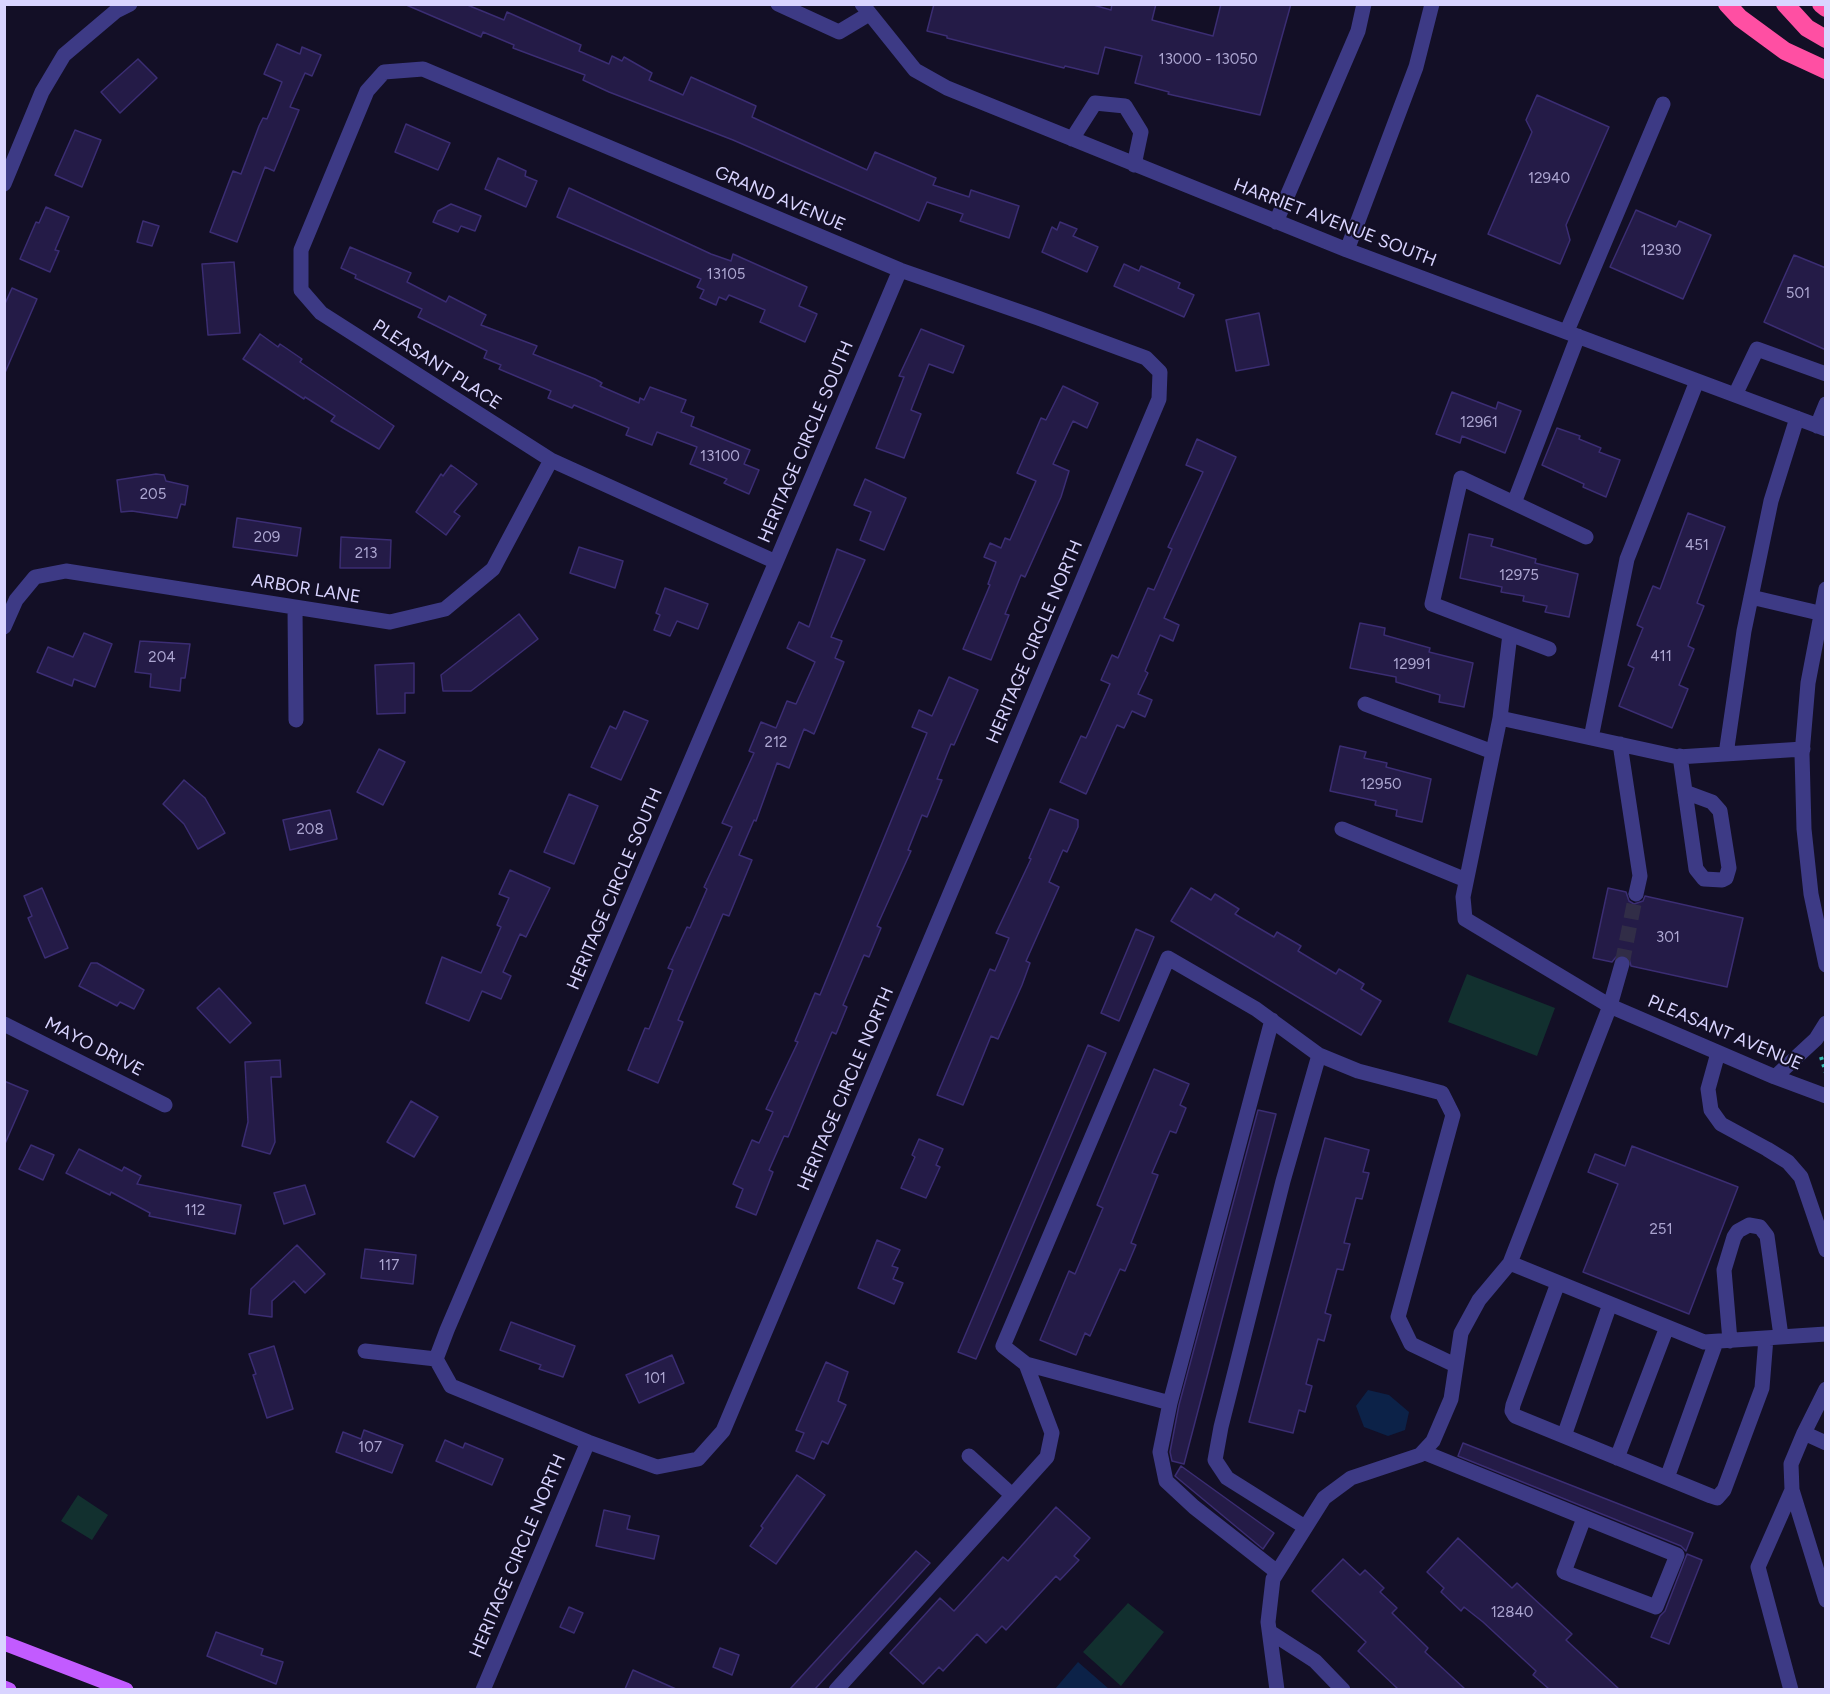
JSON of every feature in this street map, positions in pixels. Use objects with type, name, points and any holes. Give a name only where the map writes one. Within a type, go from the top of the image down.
[{"type":"highway","points":[[1727,4],[1785,51],[1826,70]]},
{"type":"highway","points":[[1785,4],[1808,27],[1826,39]]},
{"type":"highway","points":[[1821,4],[1826,8]]},
{"type":"main road","points":[[4,1643],[126,1689]]},
{"type":"main road","points":[[4,1688],[9,1689]]},
{"type":"street","points":[[4,184],[42,92],[64,55],[116,11],[130,4]]},
{"type":"street","points":[[778,4],[838,32],[865,9]]},
{"type":"street","points":[[1276,222],[1358,31],[1364,4]]},
{"type":"street","points":[[1347,250],[1416,67],[1432,4]]},
{"type":"street","name":"HARRIET AVENUE SOUTH","points":[[865,9],[915,70],[947,88],[1347,250],[1821,428]]},
{"type":"street","name":"GRAND AVENUE","points":[[384,72],[423,69],[900,270],[1146,358],[1160,372]]},
{"type":"street","name":"PLEASANT PLACE","points":[[384,72],[367,91],[301,250],[301,290],[321,313],[551,460],[776,562]]},
{"type":"street","points":[[1072,139],[1095,103],[1125,106],[1141,132],[1134,165]]},
{"type":"street","points":[[1514,503],[1572,334],[1663,104]]},
{"type":"street","name":"HERITAGE CIRCLE SOUTH","points":[[436,1359],[900,270]]},
{"type":"street","points":[[1735,395],[1757,349],[1826,374]]},
{"type":"street","name":"HERITAGE CIRCLE NORTH","points":[[483,1689],[588,1442],[657,1467],[698,1459],[723,1431],[1159,399],[1160,372]]},
{"type":"street","points":[[1592,738],[1627,559],[1697,381]]},
{"type":"street","points":[[1821,428],[1826,404]]},
{"type":"street","points":[[1726,754],[1751,597],[1771,501],[1797,418]]},
{"type":"street","name":"ARBOR LANE","points":[[4,627],[16,600],[35,577],[66,571],[390,622],[445,609],[493,569],[551,460]]},
{"type":"street","points":[[1549,649],[1431,604],[1461,478],[1586,537]]},
{"type":"street","points":[[1826,589],[1819,613],[1808,683],[1803,749],[1803,829],[1811,894],[1826,965]]},
{"type":"street","points":[[1751,597],[1819,613]]},
{"type":"street","points":[[295,608],[296,720]]},
{"type":"street","points":[[1342,829],[1466,880],[1500,718],[1510,634]]},
{"type":"street","points":[[1365,704],[1493,752]]},
{"type":"street","points":[[1500,718],[1680,756],[1803,749]]},
{"type":"street","points":[[1620,744],[1640,876],[1636,894]]},
{"type":"street","points":[[1680,756],[1685,792],[1696,869],[1704,879],[1722,880],[1726,878],[1729,868],[1720,811],[1712,802],[1685,792]]},
{"type":"street","name":"PLEASANT AVENUE","points":[[1466,880],[1463,897],[1465,919],[1610,1006],[1775,1077],[1826,1096]]},
{"type":"street","points":[[1170,1403],[1026,1364],[1003,1346],[1168,958],[1272,1020],[1319,1055],[1358,1071],[1442,1093],[1453,1115],[1398,1317],[1411,1344],[1455,1365]]},
{"type":"street","points":[[1277,1689],[1268,1622],[1272,1579],[1324,1498],[1351,1478],[1423,1452],[1433,1441],[1451,1398],[1461,1333],[1479,1300],[1509,1263],[1610,1006],[1622,964]]},
{"type":"street","points":[[1272,1020],[1170,1403],[1160,1452],[1166,1481],[1194,1507],[1277,1572]]},
{"type":"street","points":[[1775,1077],[1816,1039],[1826,1023]]},
{"type":"street","name":"MAYO DRIVE","points":[[4,1024],[165,1104]]},
{"type":"street","points":[[1718,1053],[1708,1089],[1711,1110],[1721,1124],[1788,1162],[1801,1177],[1826,1250]]},
{"type":"street","points":[[1305,1527],[1227,1478],[1215,1460],[1221,1427],[1283,1181],[1319,1055]]},
{"type":"street","points":[[1558,1283],[1512,1411],[1515,1416],[1617,1458],[1711,1496],[1717,1498],[1721,1495],[1762,1388],[1773,1337],[1767,1236],[1760,1227],[1749,1225],[1738,1231],[1734,1237],[1724,1270],[1723,1342],[1667,1478]]},
{"type":"street","points":[[1509,1263],[1704,1342],[1826,1334]]},
{"type":"street","points":[[1564,1436],[1610,1304]]},
{"type":"street","points":[[1617,1458],[1667,1327]]},
{"type":"street","points":[[364,1351],[436,1359],[451,1386],[588,1442]]},
{"type":"street","points":[[837,1689],[1047,1457],[1052,1433],[1026,1364]]},
{"type":"street","points":[[1826,1389],[1791,1464],[1792,1490],[1826,1600]]},
{"type":"street","points":[[1804,1433],[1826,1443]]},
{"type":"street","points":[[1423,1452],[1677,1555],[1656,1607],[1564,1572],[1584,1518]]},
{"type":"street","points":[[969,1456],[1012,1495]]},
{"type":"street","points":[[1791,1689],[1758,1567],[1792,1490]]},
{"type":"street","points":[[1270,1632],[1315,1662],[1343,1689]]},
{"type":"path","points":[[1818,1047],[1826,1073]]},
{"type":"green space","points":[[1467,974],[1555,1008],[1537,1056],[1448,1022]]},
{"type":"green space","points":[[78,1495],[108,1515],[92,1540],[61,1521]]},
{"type":"green space","points":[[1128,1603],[1164,1632],[1121,1686],[1083,1652]]},
{"type":"water","points":[[1368,1390],[1389,1395],[1409,1412],[1405,1430],[1388,1436],[1364,1427],[1356,1406]]},
{"type":"water","points":[[1078,1662],[1109,1689],[1055,1689]]},
{"type":"building","points":[[404,4],[465,4],[504,20],[507,12],[581,45],[579,51],[609,64],[612,56],[622,61],[624,57],[652,73],[649,80],[683,95],[691,77],[756,106],[752,117],[867,170],[875,152],[936,178],[933,185],[969,197],[971,190],[1019,206],[1009,238],[960,221],[963,214],[927,202],[919,221],[733,140],[609,92],[583,80],[585,75],[513,48],[514,45],[483,32],[481,37]]},
{"type":"building","points":[[934,4],[1090,4],[1111,10],[1112,4],[1156,4],[1152,20],[1213,36],[1221,4],[1291,4],[1260,115],[1168,94],[1169,92],[1135,83],[1142,56],[1105,47],[1098,74],[1065,66],[1064,68],[947,38],[947,36],[927,31]]},
{"type":"building","points":[[277,44],[300,54],[302,47],[321,55],[312,76],[305,73],[290,107],[299,110],[274,171],[265,167],[237,242],[210,232],[233,171],[241,174],[259,126],[263,118],[267,119],[282,82],[264,74]]},
{"type":"building","points":[[138,59],[157,78],[120,113],[101,92]]},
{"type":"building","points":[[1537,95],[1609,127],[1566,225],[1570,240],[1560,264],[1488,234],[1532,132],[1526,120]]},
{"type":"building","points":[[406,124],[450,143],[438,170],[395,152]]},
{"type":"building","points":[[75,130],[101,140],[82,187],[55,175]]},
{"type":"building","points":[[498,158],[526,171],[525,176],[537,181],[526,207],[485,189]]},
{"type":"building","points":[[569,188],[711,254],[731,261],[733,254],[807,287],[799,306],[817,314],[805,342],[760,322],[765,310],[729,295],[726,300],[719,297],[716,305],[700,298],[704,290],[697,287],[701,279],[557,217]]},
{"type":"building","points":[[451,204],[481,216],[475,231],[461,226],[458,232],[433,222],[438,211]]},
{"type":"building","points":[[46,207],[69,217],[55,250],[59,251],[50,272],[20,259],[36,222],[39,223]]},
{"type":"building","points":[[1636,210],[1676,227],[1679,221],[1711,235],[1683,299],[1610,267]]},
{"type":"building","points":[[143,221],[159,226],[152,246],[137,242]]},
{"type":"building","points":[[1060,222],[1077,229],[1073,236],[1098,247],[1087,272],[1042,252],[1052,227],[1057,230]]},
{"type":"building","points":[[350,247],[411,273],[407,282],[446,302],[449,296],[486,315],[481,325],[537,346],[533,354],[595,379],[602,383],[600,386],[639,403],[640,398],[644,400],[650,387],[686,400],[681,412],[694,417],[691,426],[750,450],[744,464],[759,470],[749,494],[724,483],[727,479],[690,464],[697,447],[657,432],[652,445],[626,435],[629,428],[574,405],[572,408],[548,398],[551,391],[499,369],[501,365],[484,358],[487,351],[418,317],[422,309],[355,278],[356,275],[341,268]]},
{"type":"building","points":[[1794,255],[1826,268],[1826,350],[1764,322]]},
{"type":"building","points":[[234,262],[240,333],[208,335],[202,264]]},
{"type":"building","points":[[1124,264],[1139,271],[1141,266],[1180,283],[1178,288],[1194,295],[1184,317],[1114,286]]},
{"type":"building","points":[[12,288],[37,299],[4,375],[4,306]]},
{"type":"building","points":[[1259,313],[1269,365],[1236,371],[1226,320]]},
{"type":"building","points":[[921,329],[964,346],[953,373],[929,364],[911,410],[921,414],[904,458],[876,448],[904,377],[899,376]]},
{"type":"building","points":[[260,334],[278,347],[280,344],[302,359],[300,362],[394,426],[379,449],[331,421],[335,416],[305,397],[304,399],[243,359]]},
{"type":"building","points":[[1063,386],[1098,403],[1087,428],[1073,421],[1053,464],[1069,471],[1061,497],[1025,577],[1021,575],[1005,614],[1009,615],[991,660],[963,649],[990,585],[988,584],[996,562],[984,557],[990,543],[1001,548],[1005,538],[1010,540],[1036,481],[1017,473],[1041,418],[1046,420]]},
{"type":"building","points":[[1452,392],[1496,409],[1498,402],[1521,411],[1505,453],[1462,436],[1460,443],[1436,434]]},
{"type":"building","points":[[1557,428],[1580,436],[1579,439],[1601,448],[1599,452],[1620,460],[1606,497],[1542,465]]},
{"type":"building","points":[[1197,439],[1236,457],[1164,618],[1179,625],[1173,641],[1160,635],[1145,671],[1148,673],[1138,694],[1152,700],[1145,717],[1132,711],[1124,728],[1117,725],[1086,794],[1060,782],[1081,736],[1086,738],[1110,684],[1101,680],[1112,655],[1118,658],[1148,588],[1154,590],[1172,549],[1168,547],[1203,472],[1186,465]]},
{"type":"building","points":[[451,465],[477,484],[454,512],[460,516],[446,535],[416,512],[441,474],[443,476]]},
{"type":"building","points":[[156,474],[164,475],[166,481],[188,486],[185,505],[181,504],[177,518],[132,511],[121,512],[117,480]]},
{"type":"building","points":[[865,479],[906,498],[884,550],[860,540],[871,512],[854,505]]},
{"type":"building","points":[[1688,513],[1725,527],[1697,603],[1704,606],[1688,646],[1694,649],[1679,685],[1688,689],[1672,728],[1619,706],[1634,668],[1628,665],[1643,628],[1637,625],[1653,586],[1660,589]]},
{"type":"building","points":[[237,518],[301,528],[297,556],[233,547]]},
{"type":"building","points":[[1469,534],[1493,539],[1491,546],[1536,559],[1535,563],[1578,574],[1569,617],[1545,612],[1547,606],[1523,601],[1524,596],[1501,592],[1502,587],[1460,578]]},
{"type":"building","points":[[341,537],[391,540],[390,568],[340,568]]},
{"type":"building","points":[[579,547],[623,561],[615,588],[570,573]]},
{"type":"building","points":[[837,549],[865,560],[831,637],[842,641],[835,658],[844,662],[814,734],[804,729],[789,768],[777,763],[756,821],[754,820],[739,855],[752,860],[729,916],[723,914],[678,1020],[683,1022],[658,1083],[628,1070],[645,1028],[649,1029],[673,970],[668,968],[687,927],[690,928],[707,889],[704,887],[732,827],[722,823],[754,753],[749,751],[761,722],[776,728],[787,701],[796,704],[815,662],[787,648],[799,622],[809,627]]},
{"type":"building","points":[[665,588],[708,604],[698,629],[677,621],[670,636],[654,630],[660,615],[656,613]]},
{"type":"building","points":[[519,614],[538,639],[471,691],[443,691],[441,675]]},
{"type":"building","points":[[1360,623],[1385,628],[1384,635],[1430,648],[1429,652],[1473,663],[1464,707],[1439,702],[1440,695],[1396,682],[1396,677],[1350,668]]},
{"type":"building","points":[[84,633],[112,644],[95,687],[74,679],[72,686],[37,672],[48,647],[73,657]]},
{"type":"building","points":[[140,641],[190,644],[185,678],[181,678],[180,691],[150,687],[151,674],[135,672]]},
{"type":"building","points":[[414,663],[414,693],[405,693],[405,713],[377,714],[375,665]]},
{"type":"building","points":[[949,677],[978,690],[954,745],[951,744],[937,779],[942,780],[927,817],[922,815],[908,850],[911,851],[877,926],[881,928],[869,957],[864,955],[843,1005],[847,1007],[836,1034],[832,1032],[788,1137],[784,1136],[769,1170],[773,1172],[756,1215],[736,1207],[743,1189],[733,1184],[752,1140],[759,1143],[773,1112],[766,1109],[798,1042],[795,1041],[815,993],[820,995],[927,733],[912,727],[919,710],[932,716]]},
{"type":"building","points":[[624,711],[648,721],[621,780],[591,767],[610,726],[616,729]]},
{"type":"building","points":[[1340,746],[1366,752],[1364,758],[1387,763],[1386,767],[1431,779],[1422,822],[1396,816],[1397,810],[1375,805],[1376,801],[1330,791]]},
{"type":"building","points":[[379,749],[405,762],[383,805],[357,792]]},
{"type":"building","points":[[184,780],[205,798],[225,833],[198,849],[184,824],[163,804]]},
{"type":"building","points":[[569,794],[598,806],[574,864],[544,852]]},
{"type":"building","points":[[1050,809],[1078,820],[1078,827],[1067,852],[1063,850],[1049,882],[1059,887],[1026,961],[1030,963],[1022,985],[998,1039],[991,1036],[963,1105],[937,1095],[990,969],[995,971],[1009,938],[996,933],[1031,859],[1029,858]]},
{"type":"building","points":[[330,810],[337,839],[290,850],[283,820]]},
{"type":"building","points":[[510,870],[550,888],[526,937],[520,934],[503,972],[511,976],[501,999],[482,991],[469,1021],[426,1003],[442,957],[481,973],[501,927],[497,925],[509,898],[499,894]]},
{"type":"building","points":[[42,888],[68,948],[45,958],[28,918],[32,916],[24,896]]},
{"type":"building","points":[[1191,888],[1211,900],[1215,894],[1239,909],[1235,914],[1274,937],[1277,932],[1301,946],[1298,951],[1336,974],[1339,969],[1364,984],[1361,989],[1381,1001],[1361,1035],[1171,921]]},
{"type":"building","points":[[1608,888],[1626,892],[1629,901],[1634,904],[1643,901],[1645,896],[1743,918],[1727,987],[1631,966],[1629,958],[1624,955],[1616,957],[1612,962],[1593,958]]},
{"type":"building","points":[[1136,929],[1154,937],[1119,1021],[1101,1013]]},
{"type":"building","points":[[91,963],[97,963],[144,990],[134,1009],[120,1002],[117,1006],[79,986]]},
{"type":"building","points":[[219,988],[251,1023],[230,1043],[197,1008]]},
{"type":"building","points":[[1088,1045],[1106,1053],[976,1359],[958,1352]]},
{"type":"building","points":[[280,1060],[281,1077],[271,1077],[275,1142],[270,1154],[242,1146],[248,1122],[245,1062]]},
{"type":"building","points":[[1154,1069],[1189,1084],[1180,1105],[1186,1108],[1176,1133],[1170,1131],[1152,1173],[1158,1175],[1131,1243],[1136,1245],[1125,1271],[1120,1269],[1090,1336],[1085,1333],[1076,1355],[1040,1340],[1069,1271],[1075,1274],[1103,1208],[1097,1205]]},
{"type":"building","points":[[4,1081],[28,1091],[4,1146]]},
{"type":"building","points":[[411,1101],[438,1117],[414,1157],[387,1142]]},
{"type":"building","points":[[1258,1110],[1276,1114],[1184,1464],[1172,1461],[1170,1452],[1179,1405]]},
{"type":"building","points":[[1325,1138],[1369,1150],[1363,1172],[1369,1173],[1362,1199],[1356,1198],[1344,1243],[1350,1244],[1343,1270],[1337,1269],[1325,1313],[1331,1315],[1324,1341],[1318,1339],[1306,1384],[1312,1386],[1305,1412],[1299,1410],[1293,1433],[1249,1422]]},
{"type":"building","points":[[919,1139],[943,1149],[936,1165],[940,1167],[926,1198],[901,1188],[915,1157],[912,1155]]},
{"type":"building","points":[[31,1145],[54,1155],[43,1180],[19,1169]]},
{"type":"building","points":[[1632,1146],[1738,1187],[1689,1314],[1583,1272],[1618,1184],[1588,1172],[1595,1154],[1625,1166]]},
{"type":"building","points":[[79,1149],[122,1171],[124,1167],[141,1176],[137,1184],[241,1205],[235,1234],[149,1216],[150,1213],[111,1192],[110,1195],[66,1173]]},
{"type":"building","points":[[305,1185],[315,1214],[284,1224],[274,1193]]},
{"type":"building","points":[[877,1240],[900,1250],[892,1266],[898,1268],[893,1279],[903,1283],[894,1304],[858,1288]]},
{"type":"building","points":[[297,1245],[325,1274],[305,1293],[294,1281],[272,1301],[272,1317],[249,1314],[251,1289]]},
{"type":"building","points":[[365,1249],[416,1255],[413,1284],[361,1278]]},
{"type":"building","points":[[511,1322],[575,1346],[563,1377],[539,1369],[541,1365],[500,1350]]},
{"type":"building","points":[[274,1346],[293,1409],[267,1418],[253,1375],[256,1374],[249,1354]]},
{"type":"building","points":[[672,1355],[684,1383],[639,1403],[626,1375]]},
{"type":"building","points":[[826,1362],[848,1372],[838,1401],[846,1405],[828,1444],[822,1441],[814,1459],[796,1451],[804,1433],[796,1430]]},
{"type":"building","points":[[364,1430],[403,1445],[392,1473],[336,1452],[343,1432],[361,1439]]},
{"type":"building","points":[[445,1440],[463,1448],[465,1443],[503,1459],[492,1485],[436,1461]]},
{"type":"building","points":[[1463,1443],[1693,1533],[1686,1551],[1681,1546],[1458,1456]]},
{"type":"building","points":[[1181,1466],[1274,1533],[1263,1549],[1175,1476]]},
{"type":"building","points":[[797,1475],[825,1495],[776,1564],[750,1546],[763,1528],[761,1526]]},
{"type":"building","points":[[1056,1507],[1090,1538],[1074,1556],[1079,1560],[1060,1580],[1056,1576],[1006,1630],[1002,1626],[986,1643],[977,1634],[943,1671],[939,1667],[923,1684],[890,1653],[940,1598],[954,1611],[1003,1557],[1008,1561]]},
{"type":"building","points":[[604,1510],[630,1516],[627,1529],[659,1536],[654,1559],[596,1546]]},
{"type":"building","points":[[1458,1538],[1512,1588],[1517,1583],[1572,1634],[1566,1640],[1619,1689],[1549,1689],[1533,1675],[1536,1671],[1483,1622],[1464,1607],[1461,1611],[1441,1592],[1444,1588],[1427,1572]]},
{"type":"building","points":[[916,1551],[930,1563],[815,1689],[790,1689]]},
{"type":"building","points":[[1687,1554],[1702,1560],[1669,1644],[1651,1637],[1660,1616],[1665,1611]]},
{"type":"building","points":[[1343,1559],[1360,1575],[1365,1570],[1384,1588],[1380,1592],[1397,1608],[1392,1613],[1428,1648],[1425,1652],[1465,1689],[1398,1689],[1358,1651],[1366,1642],[1312,1591]]},
{"type":"building","points":[[569,1607],[583,1613],[574,1633],[560,1627]]},
{"type":"building","points":[[216,1632],[263,1649],[261,1655],[283,1662],[276,1684],[207,1656]]},
{"type":"building","points":[[720,1648],[739,1655],[732,1675],[713,1667]]},
{"type":"building","points":[[633,1670],[676,1689],[625,1689]]},
{"type":"tunnel","points":[[1622,964],[1636,894]]}]
